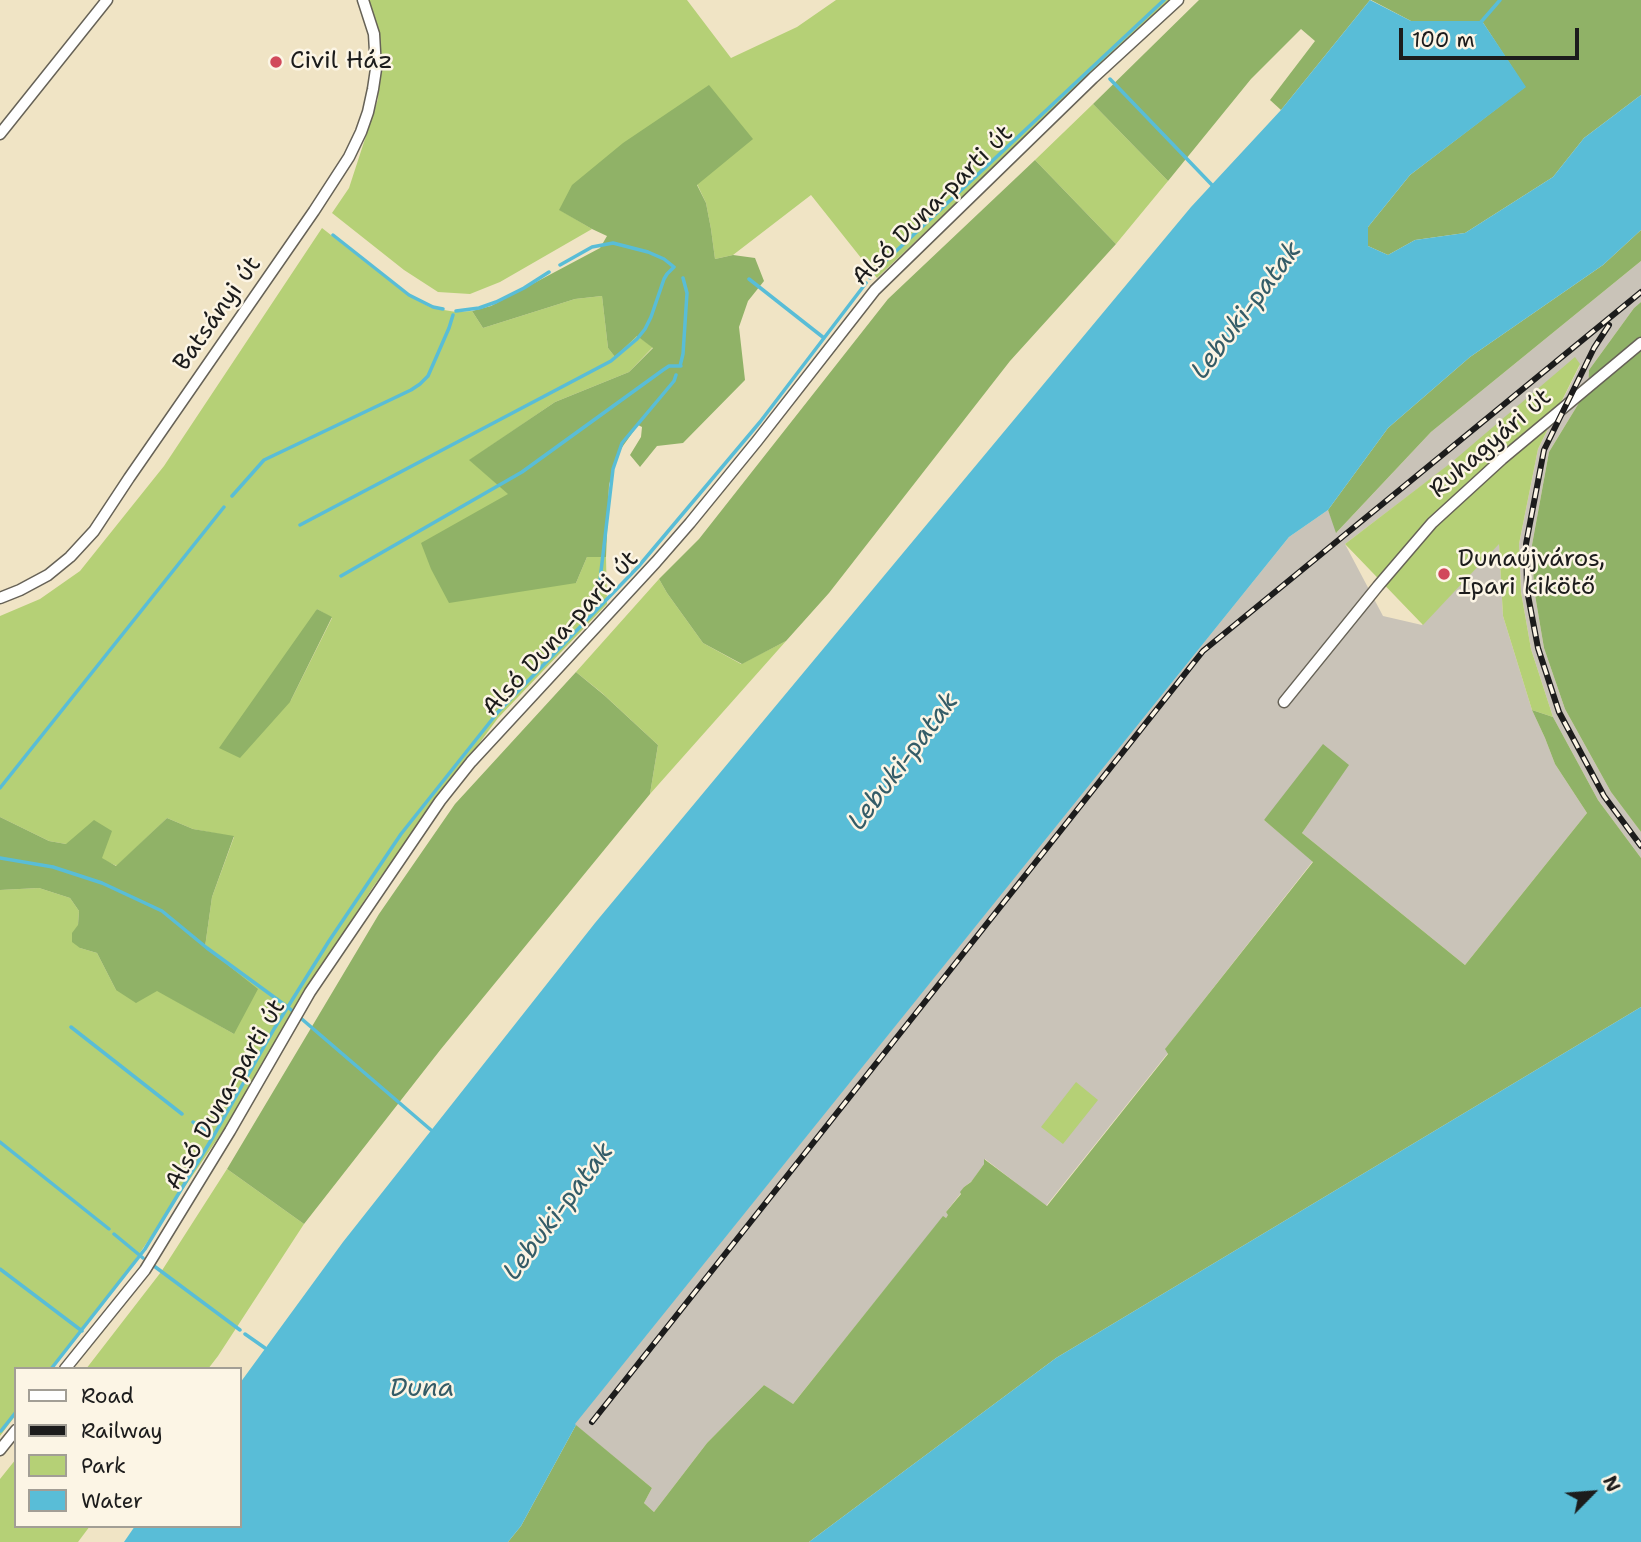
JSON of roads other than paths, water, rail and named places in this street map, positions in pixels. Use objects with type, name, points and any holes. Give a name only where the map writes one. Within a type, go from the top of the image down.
[{"type":"street","points":[[0,134],[107,0]]},
{"type":"street","name":"Batsányi út","points":[[0,598],[48,575],[70,557],[94,531],[349,157],[368,112],[376,69],[374,34],[363,0]]},
{"type":"street","name":"Alsó Duna-parti út","points":[[67,1367],[145,1270],[230,1131],[297,1014],[354,925],[440,801],[471,762],[690,523],[875,290],[1093,78],[1178,0]]},
{"type":"street","name":"Ruhagyári út","points":[[1284,702],[1432,523],[1502,459],[1641,343]]},
{"type":"street","points":[[0,1450],[14,1432]]},
{"type":"water","name":"Duna","points":[[1370,0],[1411,21],[1482,21],[1526,87],[1410,175],[1368,227],[1368,246],[1388,255],[1415,240],[1465,233],[1553,177],[1584,138],[1641,95],[1641,230],[1603,265],[1470,357],[1388,428],[1328,510],[1289,537],[575,1424],[521,1526],[508,1542],[124,1542],[134,1528],[242,1528],[242,1380],[343,1242],[595,923],[1191,207],[1281,110]]},
{"type":"water","points":[[1641,1007],[1641,1542],[809,1542],[1056,1358]]},
{"type":"waterway","points":[[870,278],[1164,0]]},
{"type":"waterway","name":"Lebuki-patak","points":[[1481,22],[1500,0]]},
{"type":"waterway","points":[[1110,79],[1212,185]]},
{"type":"waterway","points":[[333,235],[409,295],[443,309]]},
{"type":"waterway","points":[[300,525],[611,361],[645,329],[664,279],[674,267],[648,252],[613,243],[592,247],[560,265]]},
{"type":"waterway","points":[[456,311],[479,308],[496,302],[549,272]]},
{"type":"waterway","points":[[680,366],[687,293],[683,278]]},
{"type":"waterway","points":[[749,279],[824,338]]},
{"type":"waterway","points":[[53,1367],[145,1249],[274,1029],[401,834],[498,712],[638,567],[760,422],[866,283]]},
{"type":"waterway","points":[[232,496],[264,460],[420,384],[428,376],[453,315]]},
{"type":"waterway","points":[[341,576],[522,472],[663,370],[669,366],[681,366]]},
{"type":"waterway","points":[[600,580],[613,469],[622,443],[674,381],[676,375]]},
{"type":"waterway","points":[[0,788],[224,507]]},
{"type":"waterway","points":[[595,611],[598,592]]},
{"type":"waterway","points":[[0,858],[53,867],[102,883],[162,911],[289,1008],[431,1130]]},
{"type":"waterway","points":[[71,1027],[182,1114]]},
{"type":"waterway","points":[[193,1122],[213,1137]]},
{"type":"waterway","points":[[0,1142],[109,1229]]},
{"type":"waterway","points":[[114,1234],[143,1258]]},
{"type":"waterway","points":[[154,1266],[240,1330]]},
{"type":"waterway","points":[[0,1269],[82,1331]]},
{"type":"waterway","points":[[245,1334],[265,1348]]},
{"type":"waterway","points":[[1,1431],[14,1415]]},
{"type":"railway","points":[[592,1422],[1203,651],[1641,292]]},
{"type":"railway","points":[[1609,325],[1594,348],[1544,450],[1526,544],[1527,590],[1538,648],[1559,712],[1604,796],[1641,846]]},
{"type":"place","name":"Civil Ház","points":[[276,62]]},
{"type":"place","name":"Dunaújváros, Ipari kikötő","points":[[1444,574]]}]
